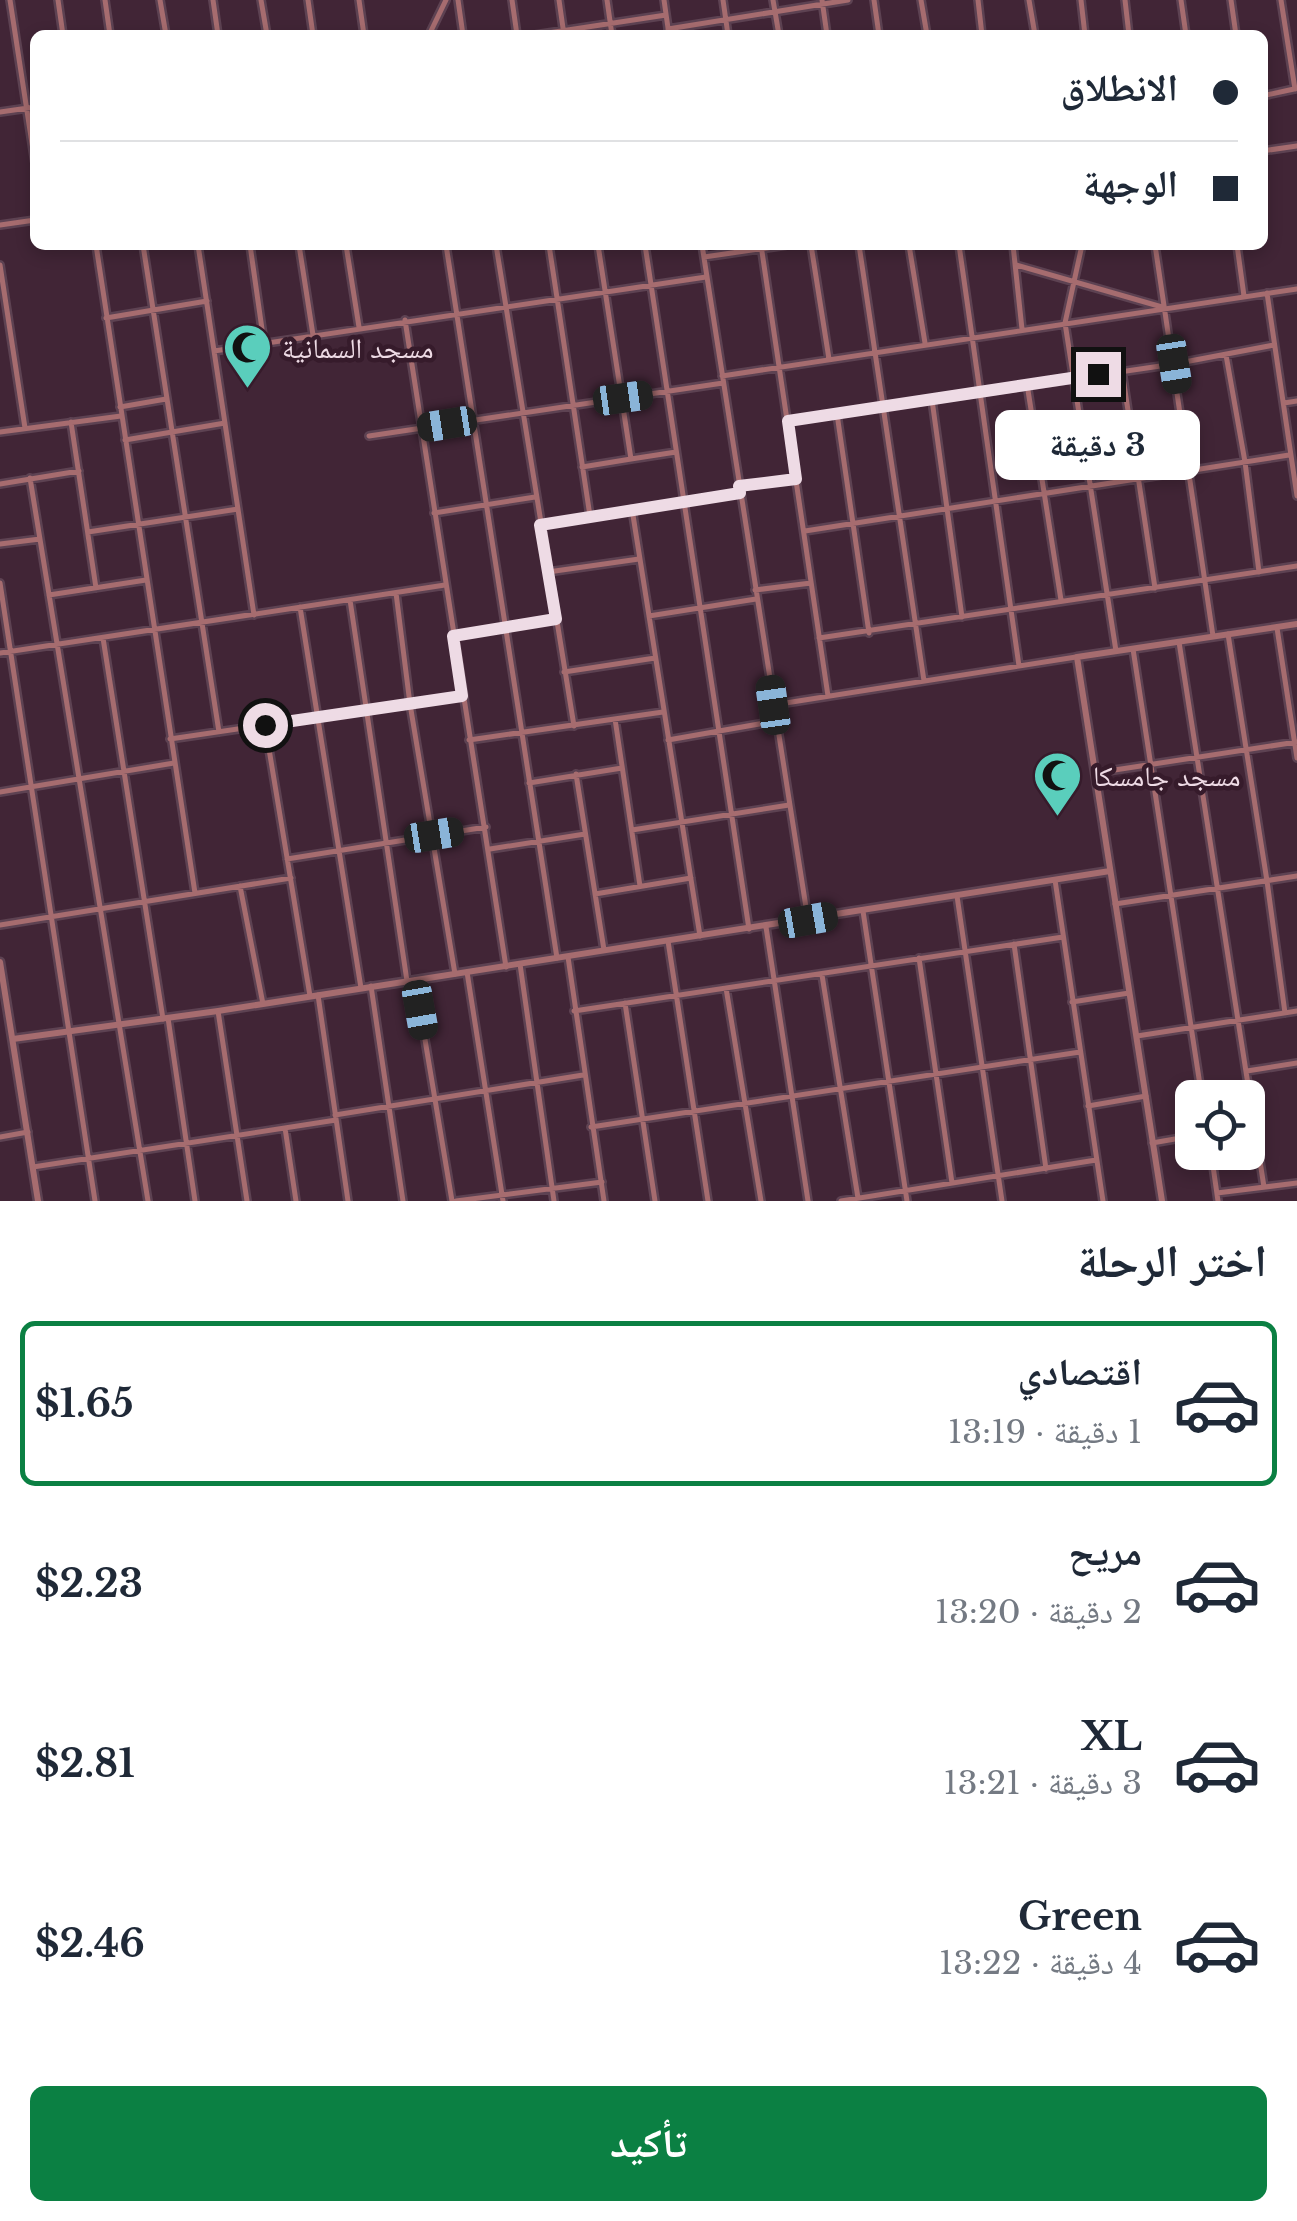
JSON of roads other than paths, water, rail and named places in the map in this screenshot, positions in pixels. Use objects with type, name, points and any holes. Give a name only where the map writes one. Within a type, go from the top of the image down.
[{"type":"street","points":[[0,1],[9,0],[30,132]]},
{"type":"street","points":[[58,0],[63,30]]},
{"type":"street","points":[[105,0],[109,30]]},
{"type":"street","points":[[160,0],[165,30]]},
{"type":"street","points":[[213,0],[217,30]]},
{"type":"street","points":[[262,0],[266,30]]},
{"type":"street","points":[[308,0],[313,30]]},
{"type":"street","points":[[359,0],[363,30]]},
{"type":"street","points":[[431,30],[446,0]]},
{"type":"street","points":[[458,0],[462,30]]},
{"type":"street","points":[[512,0],[516,30]]},
{"type":"street","points":[[558,0],[563,30]]},
{"type":"street","points":[[606,0],[611,30]]},
{"type":"street","points":[[664,0],[669,30]]},
{"type":"street","points":[[723,0],[727,30]]},
{"type":"street","points":[[774,0],[778,30]]},
{"type":"street","points":[[678,30],[848,0]]},
{"type":"street","points":[[874,0],[878,30]]},
{"type":"street","points":[[921,0],[926,30]]},
{"type":"street","points":[[978,0],[981,30]]},
{"type":"street","points":[[1029,0],[1034,30]]},
{"type":"street","points":[[1081,0],[1084,30]]},
{"type":"street","points":[[1125,0],[1129,30]]},
{"type":"street","points":[[1181,0],[1185,30]]},
{"type":"street","points":[[1232,0],[1235,30]]},
{"type":"street","points":[[1268,95],[1296,89],[1282,0]]},
{"type":"street","points":[[822,2],[827,30]]},
{"type":"street","points":[[579,30],[666,15]]},
{"type":"street","points":[[0,112],[30,108]]},
{"type":"street","points":[[1268,150],[1297,146]]},
{"type":"street","points":[[0,225],[30,221]]},
{"type":"street","points":[[97,250],[196,893]]},
{"type":"street","points":[[144,250],[218,732]]},
{"type":"street","points":[[199,250],[254,614]]},
{"type":"street","points":[[251,250],[264,342]]},
{"type":"street","points":[[300,250],[313,335]]},
{"type":"street","points":[[347,250],[359,327]]},
{"type":"street","points":[[447,250],[557,958]]},
{"type":"street","points":[[497,250],[574,726]]},
{"type":"street","points":[[550,250],[590,516]]},
{"type":"street","points":[[599,250],[631,459]]},
{"type":"street","points":[[646,250],[749,929]]},
{"type":"street","points":[[703,250],[808,920]]},
{"type":"street","points":[[704,257],[745,250]]},
{"type":"street","points":[[762,250],[828,696]]},
{"type":"street","points":[[812,250],[829,359]]},
{"type":"street","points":[[861,250],[924,681]]},
{"type":"street","points":[[910,250],[925,344]]},
{"type":"street","points":[[960,250],[1020,666]]},
{"type":"street","points":[[1014,250],[1022,330]]},
{"type":"street","points":[[1079,250],[1066,323],[1116,651]]},
{"type":"street","points":[[1157,250],[1213,636]]},
{"type":"street","points":[[1238,250],[1244,296]]},
{"type":"street","points":[[0,265],[25,428]]},
{"type":"street","points":[[1016,265],[1164,308]]},
{"type":"street","points":[[214,351],[706,277]]},
{"type":"street","points":[[370,436],[668,392],[778,367],[875,351],[1297,289]]},
{"type":"street","points":[[1267,292],[1297,496]]},
{"type":"street","points":[[106,318],[206,300]]},
{"type":"street","points":[[404,320],[506,967]]},
{"type":"street","points":[[0,326],[9,324]]},
{"type":"street","points":[[788,421],[1174,364],[1274,345]]},
{"type":"street","points":[[1226,355],[1246,462],[1259,572]]},
{"type":"street","points":[[1122,371],[1154,588]]},
{"type":"street","points":[[1027,384],[1061,600]]},
{"type":"street","points":[[120,407],[167,399]]},
{"type":"street","points":[[932,400],[962,618]]},
{"type":"street","points":[[1284,403],[1297,401]]},
{"type":"street","points":[[837,414],[869,633]]},
{"type":"street","points":[[0,432],[121,416]]},
{"type":"street","points":[[71,422],[96,588]]},
{"type":"street","points":[[125,440],[225,424]]},
{"type":"street","points":[[582,467],[676,452]]},
{"type":"street","points":[[805,532],[1289,455]]},
{"type":"street","points":[[0,484],[79,471]]},
{"type":"street","points":[[30,478],[148,1201]]},
{"type":"street","points":[[540,525],[796,479]]},
{"type":"street","points":[[434,513],[536,497]]},
{"type":"street","points":[[88,532],[238,509]]},
{"type":"street","points":[[632,509],[700,936]]},
{"type":"street","points":[[0,544],[40,540]]},
{"type":"street","points":[[548,572],[640,558]]},
{"type":"street","points":[[819,638],[1297,566]]},
{"type":"street","points":[[49,595],[146,580]]},
{"type":"street","points":[[755,590],[811,582]]},
{"type":"street","points":[[0,583],[95,1201]]},
{"type":"street","points":[[0,654],[446,585]]},
{"type":"street","points":[[396,593],[410,704],[455,974]]},
{"type":"street","points":[[648,616],[756,598]]},
{"type":"street","points":[[350,600],[385,843],[454,1201],[602,1182]]},
{"type":"street","points":[[300,608],[362,988]]},
{"type":"street","points":[[453,636],[556,619]]},
{"type":"street","points":[[773,705],[1297,624]]},
{"type":"street","points":[[1276,627],[1297,758]]},
{"type":"street","points":[[1228,634],[1285,1013]]},
{"type":"street","points":[[104,638],[195,1201]]},
{"type":"street","points":[[1179,642],[1248,1080]]},
{"type":"street","points":[[1133,648],[1199,1080]]},
{"type":"street","points":[[1078,657],[1162,1201]]},
{"type":"street","points":[[564,672],[655,658]]},
{"type":"street","points":[[170,739],[462,696]]},
{"type":"street","points":[[469,740],[664,712]]},
{"type":"street","points":[[615,719],[640,886]]},
{"type":"street","points":[[668,740],[776,721]]},
{"type":"street","points":[[265,725],[348,1201]]},
{"type":"street","points":[[1095,773],[1295,742]]},
{"type":"street","points":[[0,792],[174,763]]},
{"type":"street","points":[[529,782],[622,768]]},
{"type":"street","points":[[576,774],[604,950]]},
{"type":"street","points":[[632,830],[789,805]]},
{"type":"street","points":[[287,858],[486,827]]},
{"type":"street","points":[[489,849],[586,834]]},
{"type":"street","points":[[13,1040],[1110,871]]},
{"type":"street","points":[[1116,904],[1297,876]]},
{"type":"street","points":[[0,925],[291,878]]},
{"type":"street","points":[[595,894],[691,878]]},
{"type":"street","points":[[1055,880],[1103,1201]]},
{"type":"street","points":[[240,886],[263,1004]]},
{"type":"street","points":[[957,896],[1002,1201]]},
{"type":"street","points":[[863,911],[907,1201]]},
{"type":"street","points":[[766,926],[808,1201]]},
{"type":"street","points":[[574,1012],[1063,937]]},
{"type":"street","points":[[668,941],[708,1201]]},
{"type":"street","points":[[1014,944],[1046,1168]]},
{"type":"street","points":[[568,956],[604,1201]]},
{"type":"street","points":[[919,958],[952,1184]]},
{"type":"street","points":[[0,962],[38,1201]]},
{"type":"street","points":[[520,964],[554,1201]]},
{"type":"street","points":[[466,972],[502,1197]]},
{"type":"street","points":[[822,975],[858,1198]]},
{"type":"street","points":[[371,986],[402,1201]]},
{"type":"street","points":[[726,988],[760,1201]]},
{"type":"street","points":[[1072,1002],[1129,992]]},
{"type":"street","points":[[625,1003],[655,1201]]},
{"type":"street","points":[[218,1011],[247,1201]]},
{"type":"street","points":[[1136,1036],[1297,1011]]},
{"type":"street","points":[[0,1024],[10,1022]]},
{"type":"street","points":[[592,1126],[1080,1052]]},
{"type":"street","points":[[1247,1071],[1296,1063],[1297,1073]]},
{"type":"street","points":[[33,1167],[285,1128],[389,1106],[584,1075]]},
{"type":"street","points":[[1088,1106],[1146,1096]]},
{"type":"street","points":[[285,1128],[296,1201]]},
{"type":"street","points":[[0,1136],[28,1132]]},
{"type":"street","points":[[1152,1142],[1175,1139]]},
{"type":"street","points":[[842,1201],[1096,1160]]},
{"type":"street","points":[[1214,1170],[1218,1197],[1297,1183]]},
{"type":"street","points":[[1260,1170],[1264,1187]]},
{"type":"place","name":"مسجد السمانية","points":[[247,390]]},
{"type":"place","name":"مسجد جامسكا","points":[[1058,818]]}]
